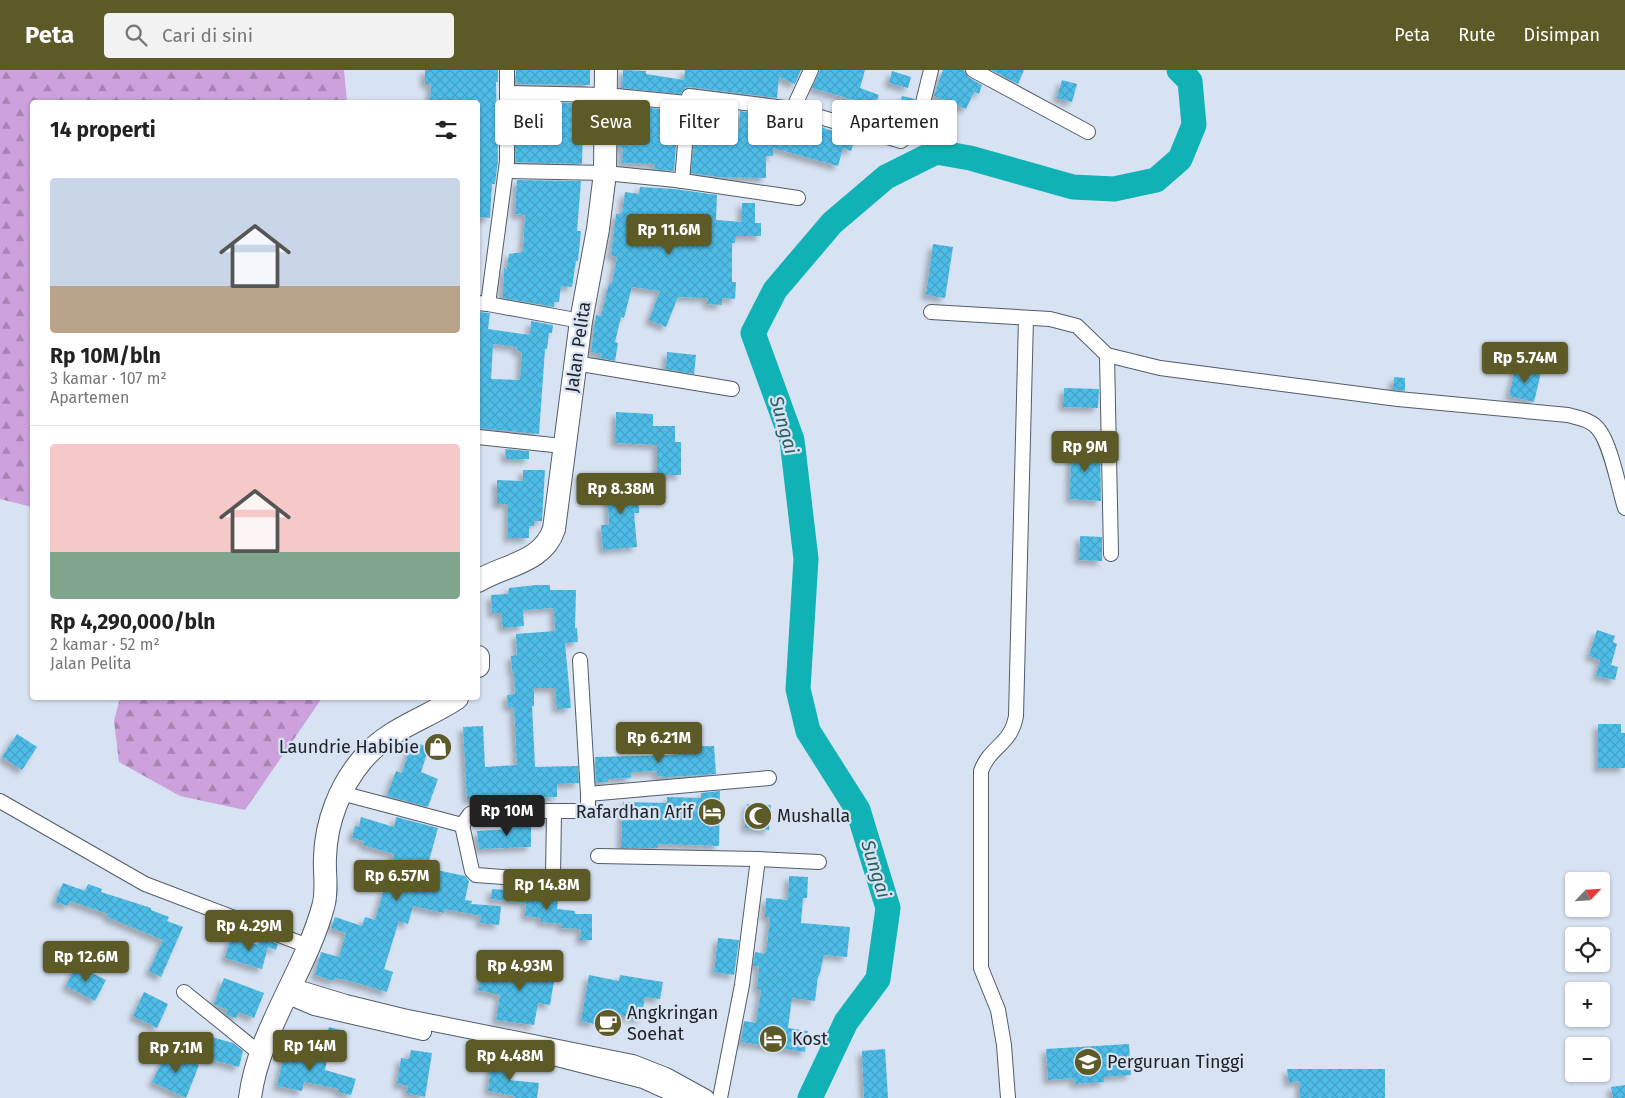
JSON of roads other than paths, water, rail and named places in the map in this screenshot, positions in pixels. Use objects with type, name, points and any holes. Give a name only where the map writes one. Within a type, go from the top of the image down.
[{"type":"highway","name":"Jalan Pelita","points":[[480,579],[533,557],[552,536],[580,321],[598,230],[605,173],[606,70]]},
{"type":"highway","points":[[250,1098],[262,1055],[324,906],[327,836],[341,793],[362,760],[394,730],[442,708],[454,700]]},
{"type":"street","points":[[507,70],[506,171],[483,304],[580,321]]},
{"type":"street","points":[[797,100],[811,70]]},
{"type":"street","points":[[822,118],[901,141],[917,127],[930,70]]},
{"type":"street","points":[[973,70],[1088,132]]},
{"type":"street","points":[[507,93],[606,95],[660,100]]},
{"type":"street","points":[[688,100],[689,96],[721,100]]},
{"type":"street","points":[[682,180],[684,145]]},
{"type":"street","points":[[506,171],[605,173],[682,180],[798,198]]},
{"type":"street","points":[[931,312],[1050,319],[1077,326],[1107,355],[1160,368],[1398,399],[1583,418],[1600,430],[1625,508]]},
{"type":"street","points":[[1008,1098],[1004,1045],[998,1010],[981,968],[981,770],[984,760],[1009,737],[1014,728],[1016,716],[1026,318]]},
{"type":"street","points":[[1107,355],[1111,554]]},
{"type":"street","points":[[575,363],[732,389]]},
{"type":"street","points":[[480,437],[563,446]]},
{"type":"street","points":[[554,812],[553,876],[544,880],[476,875],[472,872],[462,825],[470,814],[479,811],[554,812],[585,811],[588,809],[580,660]]},
{"type":"street","points":[[588,794],[770,778]]},
{"type":"street","points":[[341,793],[462,825]]},
{"type":"street","points":[[0,801],[145,884],[308,946]]},
{"type":"street","points":[[598,856],[758,858],[820,862]]},
{"type":"street","points":[[720,1098],[742,984],[758,858]]},
{"type":"street","points":[[288,990],[314,1007],[356,1019],[539,1049],[633,1062],[666,1076],[706,1098]]},
{"type":"street","points":[[184,992],[262,1055]]},
{"type":"street","points":[[539,1049],[643,1080],[684,1098]]},
{"type":"waterway","name":"Sungai","points":[[810,1098],[846,1022],[878,979],[888,908],[858,810],[808,731],[798,689],[806,559],[792,440],[753,333],[775,290],[832,223],[886,177],[936,152],[970,158],[1073,187],[1114,189],[1156,180],[1180,159],[1194,125],[1190,81],[1179,70]]},
{"type":"place","name":"Laundrie Habibie","points":[[438,747]]},
{"type":"place","name":"Rafardhan Arif","points":[[712,812]]},
{"type":"place","name":"Mushalla","points":[[758,816]]},
{"type":"place","name":"Angkringan Soehat","points":[[608,1023]]},
{"type":"place","name":"Kost","points":[[773,1039]]},
{"type":"place","name":"Perguruan Tinggi","points":[[1088,1062]]}]
